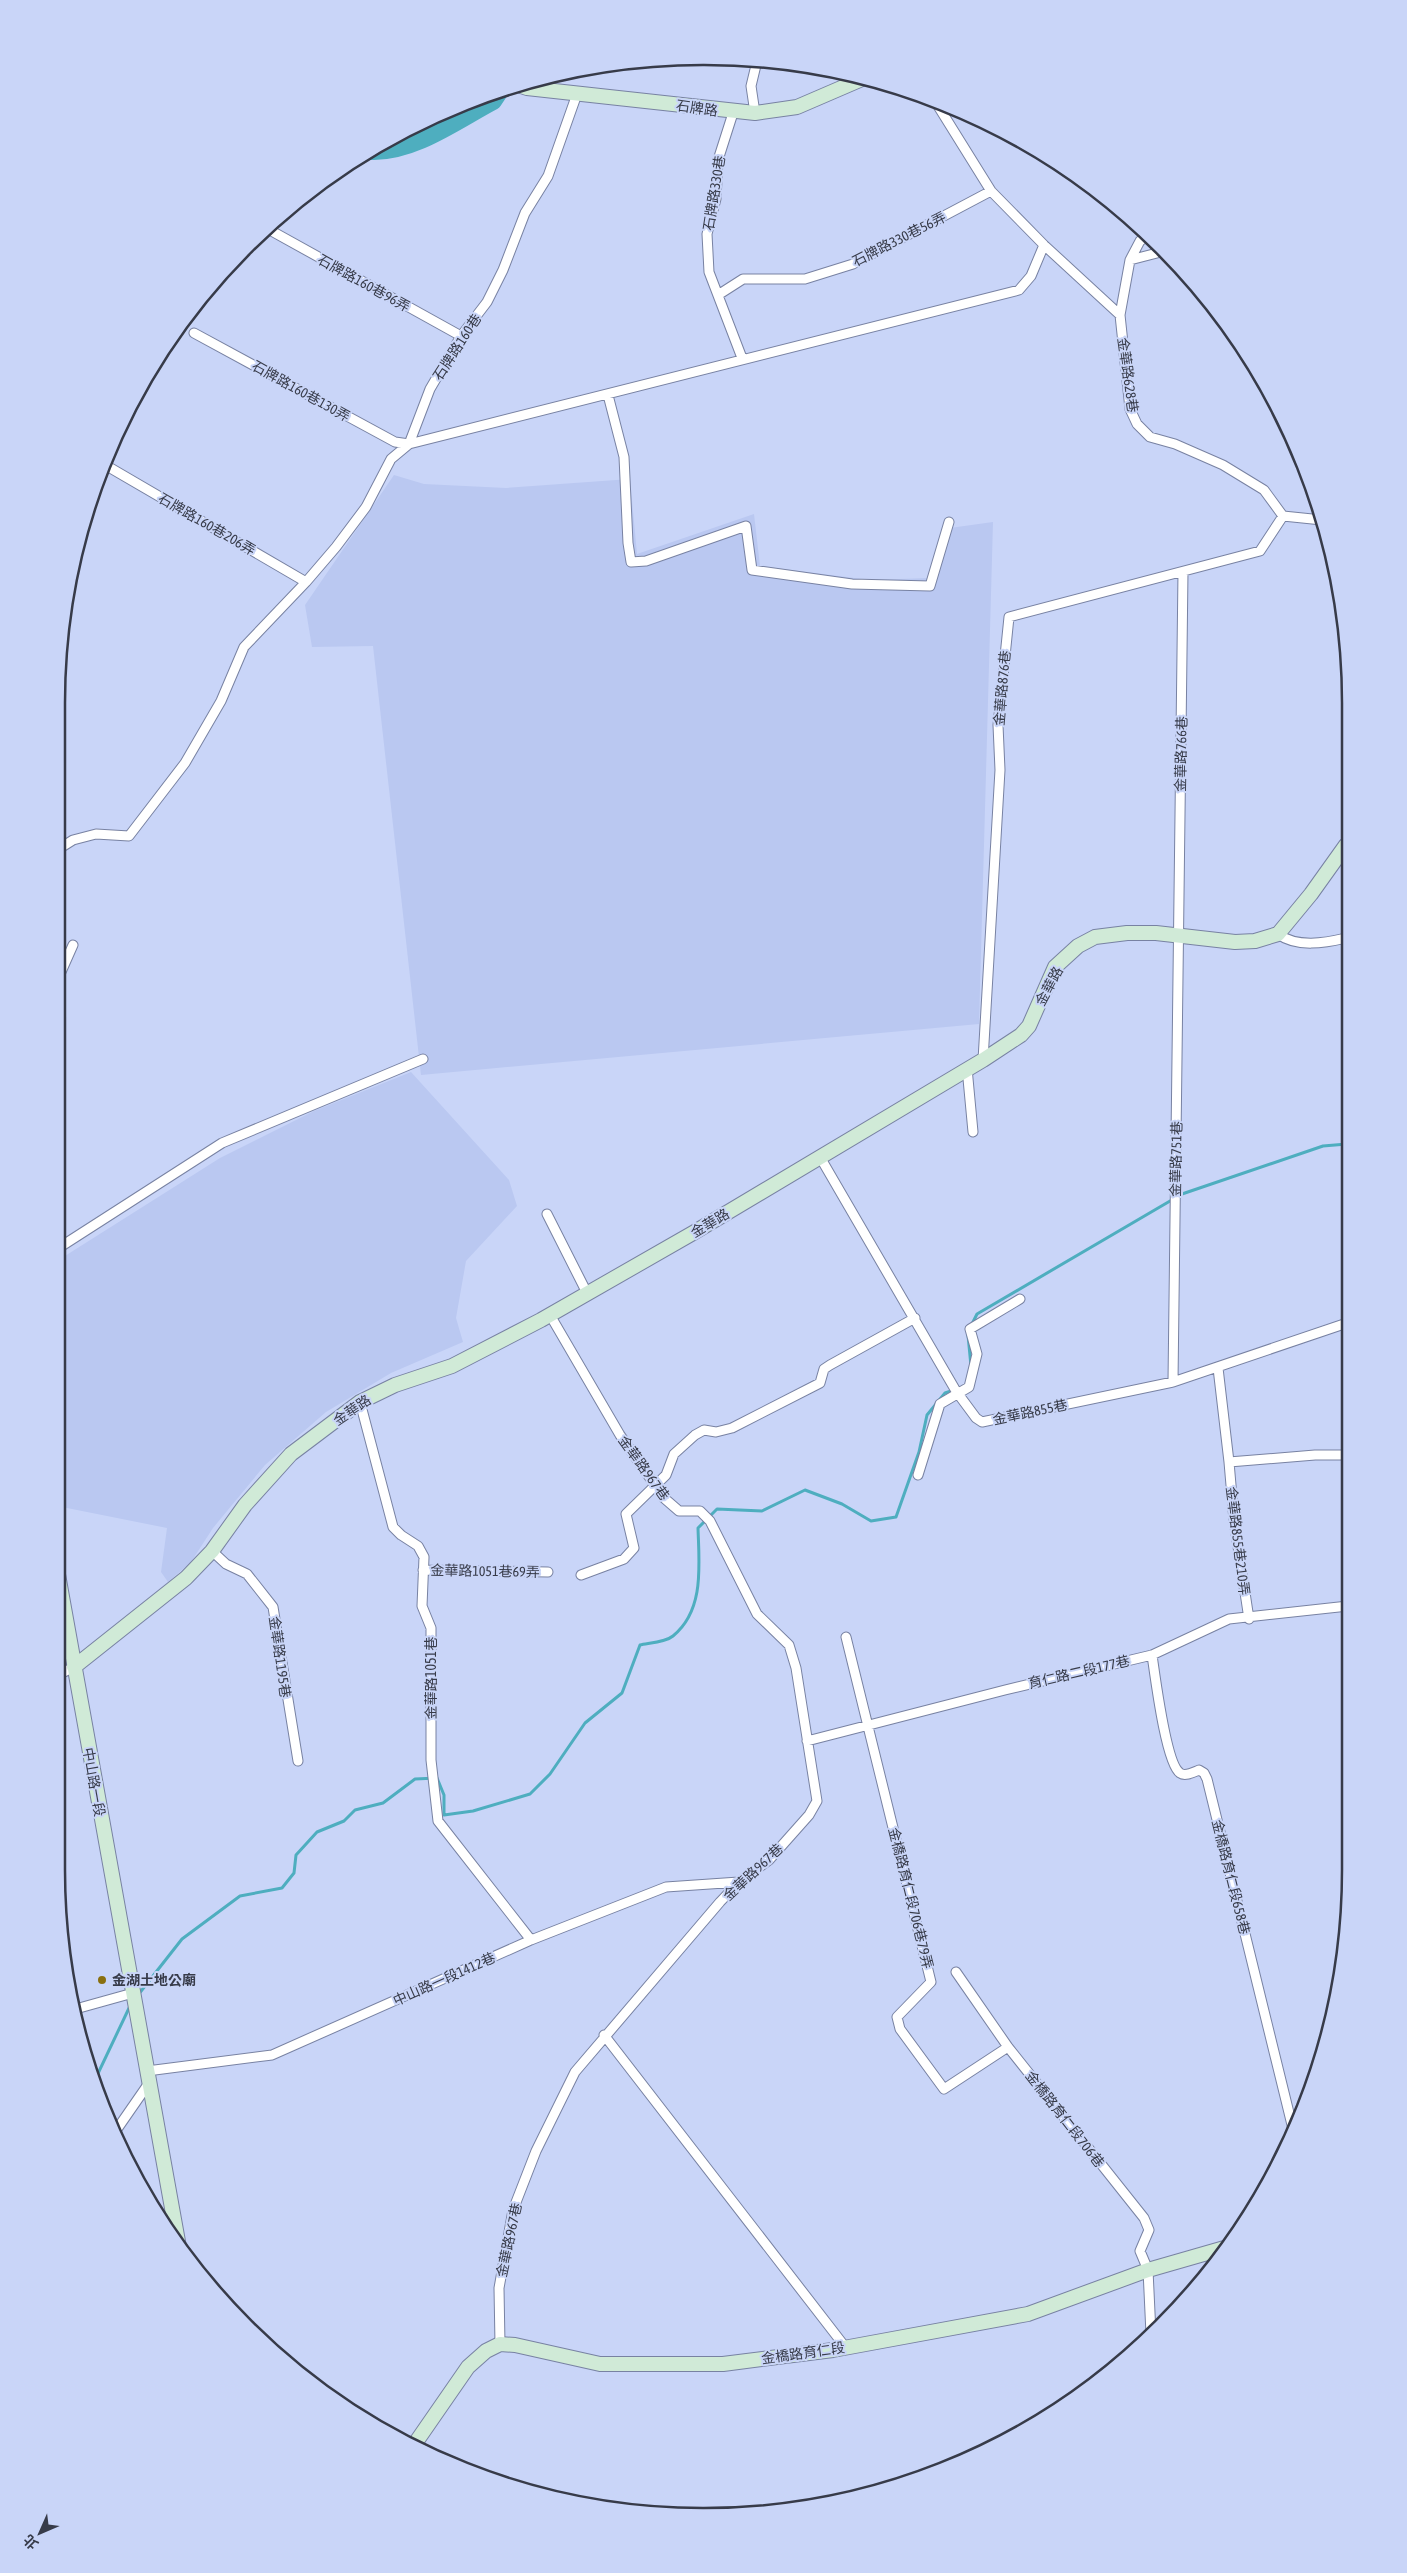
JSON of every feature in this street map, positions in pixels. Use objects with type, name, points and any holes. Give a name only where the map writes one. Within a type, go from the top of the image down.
[{"type":"street","points":[[756,67],[751,86],[756,114]]},
{"type":"street","name":"石牌路","points":[[540,87],[577,94],[733,113],[756,114],[797,107],[853,83]]},
{"type":"street","name":"石牌路160巷","points":[[65,845],[73,840],[96,834],[129,836],[185,763],[221,701],[244,647],[306,582],[366,506],[391,459],[409,444],[430,389],[461,336],[487,302],[503,270],[525,213],[548,176],[577,94]]},
{"type":"street","points":[[942,112],[991,191],[1044,245],[1120,315]]},
{"type":"street","name":"石牌路330巷","points":[[733,113],[718,160],[716,199],[707,234],[709,272],[742,358]]},
{"type":"street","name":"石牌路330巷56弄","points":[[718,295],[743,279],[805,280],[853,264],[991,191]]},
{"type":"street","name":"石牌路160巷96弄","points":[[273,232],[461,336]]},
{"type":"street","name":"金華路628巷","points":[[1142,240],[1130,260],[1120,315],[1130,409],[1137,424],[1150,437],[1175,444],[1223,465],[1264,490],[1284,516]]},
{"type":"street","points":[[409,444],[608,395],[742,358],[750,358],[1019,290],[1031,276],[1044,245]]},
{"type":"street","points":[[1130,260],[1156,253]]},
{"type":"street","name":"石牌路160巷130弄","points":[[194,333],[395,442],[409,444]]},
{"type":"street","points":[[608,395],[624,458],[628,543],[631,562],[646,561],[746,526],[752,570],[852,584],[930,586],[949,522]]},
{"type":"street","name":"石牌路160巷206弄","points":[[111,468],[306,582]]},
{"type":"street","points":[[1284,516],[1314,519]]},
{"type":"street","name":"金華路876巷","points":[[982,1060],[1000,770],[998,725],[1008,617],[1260,551],[1284,516]]},
{"type":"street","name":"金華路766巷","points":[[1178,936],[1183,572]]},
{"type":"street","points":[[1342,851],[1311,894],[1278,934],[1285,939],[1320,944],[1342,939]]},
{"type":"street","name":"金華路","points":[[74,1667],[186,1578],[212,1550],[245,1505],[291,1454],[360,1402],[395,1385],[452,1366],[550,1315],[982,1060],[1020,1035],[1029,1026],[1055,967],[1078,946],[1095,937],[1127,933],[1156,933],[1235,942],[1255,941],[1278,934]]},
{"type":"street","name":"金華路751巷","points":[[1173,1382],[1178,936]]},
{"type":"street","points":[[65,963],[73,945]]},
{"type":"street","points":[[65,1244],[222,1143],[424,1059]]},
{"type":"street","points":[[967,1068],[973,1132]]},
{"type":"street","name":"金華路855巷","points":[[820,1157],[956,1390],[976,1418],[982,1422],[1173,1382],[1342,1325]]},
{"type":"street","points":[[547,1214],[587,1293]]},
{"type":"street","points":[[918,1475],[940,1404],[956,1390],[970,1387],[977,1354],[970,1328],[1020,1299]]},
{"type":"street","name":"金華路967巷","points":[[500,2344],[499,2288],[513,2210],[536,2151],[574,2072],[604,2035],[739,1882],[769,1860],[809,1815],[817,1801],[796,1668],[789,1645],[757,1614],[710,1521],[700,1511],[679,1512],[664,1498],[657,1485],[620,1435],[550,1315]]},
{"type":"street","points":[[581,1575],[624,1559],[634,1548],[626,1514],[666,1475],[674,1454],[695,1435],[704,1430],[716,1432],[732,1428],[820,1383],[824,1369],[915,1318]]},
{"type":"street","name":"金華路855巷210弄","points":[[1218,1368],[1234,1520],[1249,1619]]},
{"type":"street","name":"金華路1051巷","points":[[360,1402],[394,1527],[401,1536],[418,1546],[424,1557],[422,1606],[431,1628],[431,1760],[438,1820],[531,1940]]},
{"type":"street","points":[[1229,1462],[1315,1455],[1342,1455]]},
{"type":"street","name":"金華路1195巷","points":[[212,1550],[226,1564],[247,1574],[273,1607],[298,1761]]},
{"type":"street","name":"金華路1051巷69弄","points":[[423,1570],[548,1572]]},
{"type":"street","name":"育仁路二段177巷","points":[[808,1741],[1152,1655],[1229,1619],[1249,1619],[1342,1607]]},
{"type":"street","name":"中山路一段","points":[[65,1615],[148,2077]]},
{"type":"street","name":"金橋路育仁段706巷79弄","points":[[846,1637],[931,1982],[897,2017],[900,2029],[944,2089],[1008,2047]]},
{"type":"street","name":"金橋路育仁段658巷","points":[[1152,1655],[1162,1722],[1175,1766],[1184,1775],[1199,1770],[1204,1773],[1207,1779],[1291,2119]]},
{"type":"street","points":[[65,1672],[74,1667]]},
{"type":"street","name":"中山路一段1412巷","points":[[148,2077],[272,2055],[531,1940],[666,1887],[739,1882]]},
{"type":"street","name":"金橋路育仁段706巷","points":[[956,1972],[1008,2047],[1144,2218],[1149,2230],[1140,2252],[1148,2270],[1151,2324]]},
{"type":"street","points":[[80,2008],[133,1994]]},
{"type":"street","points":[[604,2035],[846,2348]]},
{"type":"street","points":[[119,2125],[148,2077]]},
{"type":"street","points":[[148,2077],[175,2227]]},
{"type":"street","name":"金橋路育仁段","points":[[500,2344],[515,2345],[600,2364],[723,2364],[846,2348],[1028,2314],[1148,2270],[1216,2250]]},
{"type":"street","points":[[417,2440],[468,2367],[486,2351],[500,2344]]},
{"type":"shaded area","points":[[394,475],[424,484],[506,488],[630,479],[637,554],[754,514],[760,566],[870,580],[929,578],[950,528],[993,522],[979,1024],[421,1075],[373,646],[312,647],[305,605]]},
{"type":"shaded area","points":[[411,1072],[509,1180],[517,1206],[466,1261],[456,1318],[463,1342],[391,1373],[326,1412],[265,1465],[213,1528],[191,1562],[168,1582],[161,1572],[167,1528],[65,1508],[65,1256],[220,1158],[314,1111]]},
{"type":"waterway","points":[[386,150],[419,141],[493,101]]},
{"type":"waterway","points":[[972,1324],[977,1314],[1182,1194],[1323,1146],[1342,1144]]},
{"type":"waterway","points":[[968,1335],[971,1366]]},
{"type":"waterway","points":[[138,1995],[182,1939],[240,1896],[282,1888],[294,1873],[296,1855],[317,1832],[344,1821],[355,1810],[383,1803],[415,1779],[437,1778],[444,1795],[444,1815],[473,1811],[530,1794],[550,1774],[585,1723],[622,1693],[640,1645],[670,1638],[683,1625],[691,1613],[698,1586],[698,1528],[717,1509],[762,1511],[805,1490],[842,1504],[871,1521],[896,1517],[919,1452],[927,1415],[945,1393],[954,1390]]},
{"type":"waterway","points":[[98,2073],[130,2006]]},
{"type":"place","name":"金湖土地公廟","points":[[102,1980]]}]
